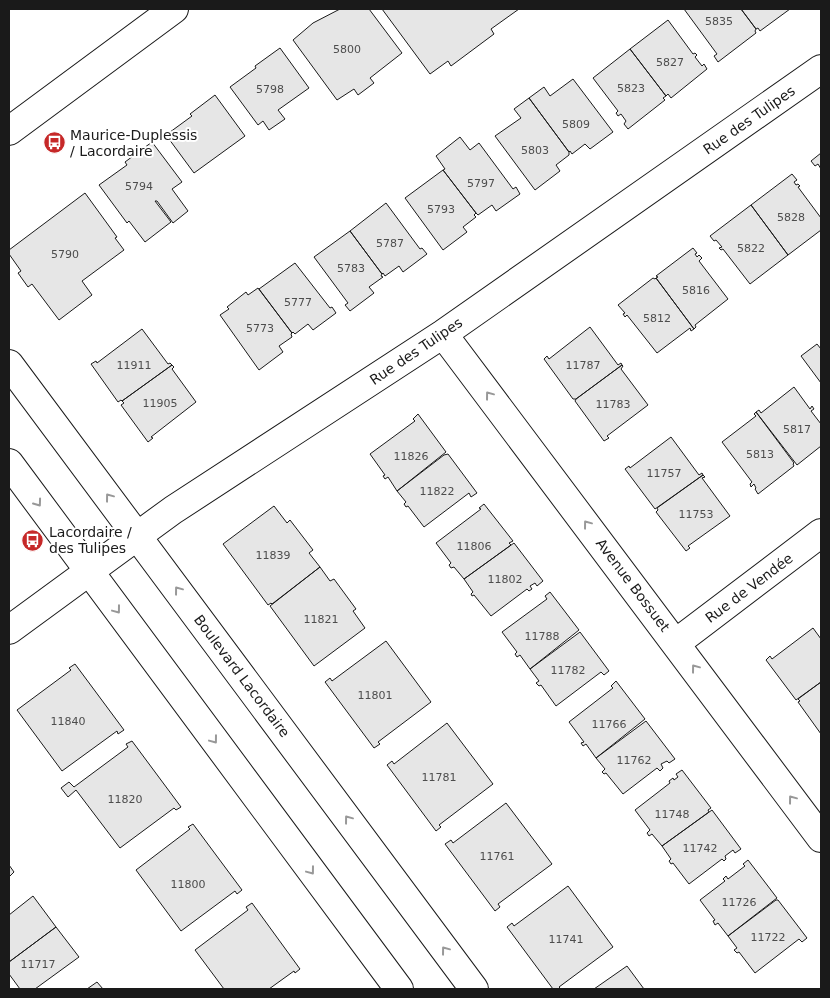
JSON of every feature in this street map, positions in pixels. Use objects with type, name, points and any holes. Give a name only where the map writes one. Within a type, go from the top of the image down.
[{"type":"street","points":[[9,131],[174,9]]},
{"type":"street","name":"Rue des Tulipes","points":[[9,630],[172,510],[443,334],[821,69]]},
{"type":"street","name":"Avenue Bossuet","points":[[443,334],[821,838]]},
{"type":"street","name":"Boulevard Lacordaire","points":[[9,364],[474,989]]},
{"type":"street","points":[[9,463],[399,989]]},
{"type":"street","name":"Rue de Vendée","points":[[676,643],[821,533]]},
{"type":"building","points":[[340,9],[369,9],[402,53],[370,78],[374,83],[358,95],[354,89],[337,100],[293,40],[313,23]]},
{"type":"building","points":[[382,9],[519,9],[491,29],[494,34],[451,66],[448,61],[430,74]]},
{"type":"building","points":[[684,9],[741,9],[756,29],[756,33],[718,62],[714,56],[717,54]]},
{"type":"building","points":[[741,9],[790,9],[760,31],[758,28],[756,29]]},
{"type":"building","points":[[668,20],[693,54],[697,55],[695,57],[702,66],[704,64],[707,69],[671,98],[668,94],[666,96],[630,49]]},
{"type":"building","points":[[280,48],[309,88],[278,110],[285,119],[269,130],[263,121],[258,125],[230,87]]},
{"type":"building","points":[[630,49],[666,96],[663,98],[665,100],[628,129],[624,124],[626,121],[621,114],[618,116],[616,113],[618,111],[593,78]]},
{"type":"building","points":[[573,79],[613,132],[590,149],[585,144],[572,154],[529,98],[544,87],[550,96]]},
{"type":"building","points":[[215,95],[245,136],[194,173],[166,135],[192,116],[190,114]]},
{"type":"building","points":[[529,98],[569,152],[569,155],[556,165],[560,171],[535,190],[495,136],[521,118],[514,109]]},
{"type":"building","points":[[460,137],[470,150],[479,143],[513,189],[516,187],[520,194],[496,211],[492,205],[478,215],[443,170],[445,169],[436,156]]},
{"type":"building","points":[[152,142],[182,182],[172,189],[188,211],[173,223],[157,201],[155,201],[171,222],[145,242],[129,221],[127,223],[99,185],[127,165],[125,162]]},
{"type":"building","points":[[821,153],[821,169],[818,164],[815,166],[811,161]]},
{"type":"building","points":[[443,170],[476,213],[474,215],[476,217],[463,227],[467,232],[443,250],[405,198]]},
{"type":"building","points":[[792,174],[797,180],[794,182],[800,186],[798,187],[821,218],[821,230],[788,255],[751,205]]},
{"type":"building","points":[[85,193],[117,237],[115,238],[124,250],[82,281],[92,295],[59,320],[32,284],[28,287],[18,273],[21,271],[9,254],[9,250]]},
{"type":"building","points":[[386,203],[420,249],[422,248],[427,254],[403,272],[399,266],[385,276],[350,231]]},
{"type":"building","points":[[751,205],[788,255],[750,284],[723,249],[719,248],[722,247],[710,236]]},
{"type":"building","points":[[350,231],[383,277],[369,287],[374,293],[350,311],[345,305],[348,303],[314,257]]},
{"type":"building","points":[[693,248],[697,253],[695,254],[697,257],[699,255],[702,258],[699,261],[728,299],[695,325],[694,329],[656,278],[658,277],[656,276]]},
{"type":"building","points":[[295,263],[336,313],[313,330],[308,324],[295,334],[292,333],[259,289]]},
{"type":"building","points":[[653,278],[656,278],[694,329],[691,331],[690,328],[657,353],[627,315],[625,317],[623,314],[625,313],[618,305]]},
{"type":"building","points":[[258,288],[292,333],[292,337],[279,346],[283,352],[259,370],[220,315],[246,292],[248,295]]},
{"type":"building","points":[[590,327],[618,365],[621,363],[622,365],[576,399],[573,399],[544,359],[547,356],[549,359]]},
{"type":"building","points":[[142,329],[168,364],[172,365],[118,402],[91,364],[96,361],[97,363]]},
{"type":"building","points":[[817,344],[821,349],[821,383],[801,356]]},
{"type":"building","points":[[172,365],[174,367],[172,369],[196,402],[151,437],[153,438],[148,442],[121,405],[124,403],[122,401]]},
{"type":"building","points":[[622,365],[621,369],[648,405],[607,436],[609,438],[604,441],[575,401]]},
{"type":"building","points":[[794,387],[810,409],[812,406],[814,409],[811,411],[821,424],[821,446],[797,465],[756,412],[759,410],[761,413]]},
{"type":"building","points":[[756,412],[794,463],[794,466],[758,494],[754,484],[751,487],[750,484],[752,482],[722,442],[756,416],[754,414]]},
{"type":"building","points":[[418,414],[446,452],[397,491],[388,477],[385,479],[383,476],[385,475],[370,454],[415,421],[413,419]]},
{"type":"building","points":[[671,437],[699,475],[702,473],[703,475],[655,509],[625,469],[629,466],[630,468]]},
{"type":"building","points":[[448,454],[477,493],[471,497],[469,493],[424,527],[408,506],[406,507],[404,504],[406,502],[397,491],[444,455]]},
{"type":"building","points":[[703,475],[705,477],[702,478],[730,516],[688,546],[690,548],[686,551],[656,512],[657,508]]},
{"type":"building","points":[[484,504],[513,541],[509,543],[511,545],[464,579],[454,567],[451,568],[449,565],[451,563],[436,543],[481,509],[479,508]]},
{"type":"building","points":[[274,506],[287,523],[290,520],[313,550],[309,553],[320,567],[272,604],[268,605],[223,544]]},
{"type":"building","points":[[514,543],[543,581],[537,586],[535,583],[530,586],[532,589],[529,591],[527,589],[491,616],[474,595],[472,596],[473,592],[464,579]]},
{"type":"building","points":[[320,567],[330,581],[334,579],[356,609],[353,611],[365,628],[314,666],[270,606]]},
{"type":"building","points":[[550,592],[579,630],[530,669],[520,655],[517,657],[515,654],[517,652],[502,632],[547,599],[545,596]]},
{"type":"building","points":[[813,628],[821,639],[821,682],[796,700],[766,660],[770,656],[772,659]]},
{"type":"building","points":[[580,632],[609,671],[604,675],[601,672],[556,706],[541,685],[539,686],[536,683],[539,681],[530,669]]},
{"type":"building","points":[[386,641],[431,702],[378,742],[380,744],[374,748],[325,682],[330,678],[332,681]]},
{"type":"building","points":[[75,664],[124,730],[118,734],[117,731],[62,771],[17,710],[71,670],[69,668]]},
{"type":"building","points":[[616,681],[645,719],[596,758],[586,744],[583,746],[581,743],[584,742],[569,722],[613,688],[611,686]]},
{"type":"building","points":[[821,682],[821,734],[798,702],[800,701],[798,699]]},
{"type":"building","points":[[646,721],[675,759],[669,763],[667,761],[661,764],[663,768],[660,771],[657,768],[623,794],[606,773],[602,772],[605,769],[596,758]]},
{"type":"building","points":[[447,723],[493,784],[439,825],[441,827],[436,831],[387,765],[392,761],[394,764]]},
{"type":"building","points":[[132,741],[181,807],[176,810],[174,808],[120,848],[76,790],[68,797],[61,788],[69,782],[74,787],[128,747],[126,744]]},
{"type":"building","points":[[682,770],[711,808],[708,810],[709,812],[662,846],[652,834],[649,836],[647,833],[650,830],[635,810],[670,783],[669,781],[678,777],[676,774]]},
{"type":"building","points":[[506,803],[552,864],[498,904],[500,907],[495,911],[445,844],[451,840],[453,843]]},
{"type":"building","points":[[712,810],[741,849],[735,853],[733,850],[725,856],[726,859],[724,861],[722,859],[689,884],[673,863],[671,864],[669,861],[671,859],[662,846]]},
{"type":"building","points":[[193,824],[242,890],[237,894],[235,891],[181,931],[136,870],[190,829],[188,827]]},
{"type":"building","points":[[748,860],[777,898],[728,936],[718,923],[715,925],[713,921],[715,920],[700,900],[725,881],[723,879],[726,876],[728,879],[745,866],[743,864]]},
{"type":"building","points":[[9,865],[14,872],[9,877]]},
{"type":"building","points":[[568,886],[613,947],[559,987],[561,989],[553,989],[507,927],[512,923],[514,926]]},
{"type":"building","points":[[33,896],[56,927],[9,962],[9,915]]},
{"type":"building","points":[[778,900],[807,938],[802,942],[799,939],[755,973],[739,952],[737,953],[734,950],[737,948],[728,936]]},
{"type":"building","points":[[252,903],[300,969],[295,973],[294,971],[269,989],[224,989],[195,950],[248,910],[246,907]]},
{"type":"building","points":[[56,927],[79,957],[35,989],[20,989],[9,974],[9,962]]},
{"type":"building","points":[[627,966],[644,989],[594,989]]},
{"type":"building","points":[[97,982],[103,989],[87,989]]},
{"type":"place","name":"Maurice-Duplessis / Lacordaire","points":[[54,143]]},
{"type":"place","name":"Lacordaire / des Tulipes","points":[[33,540]]}]
